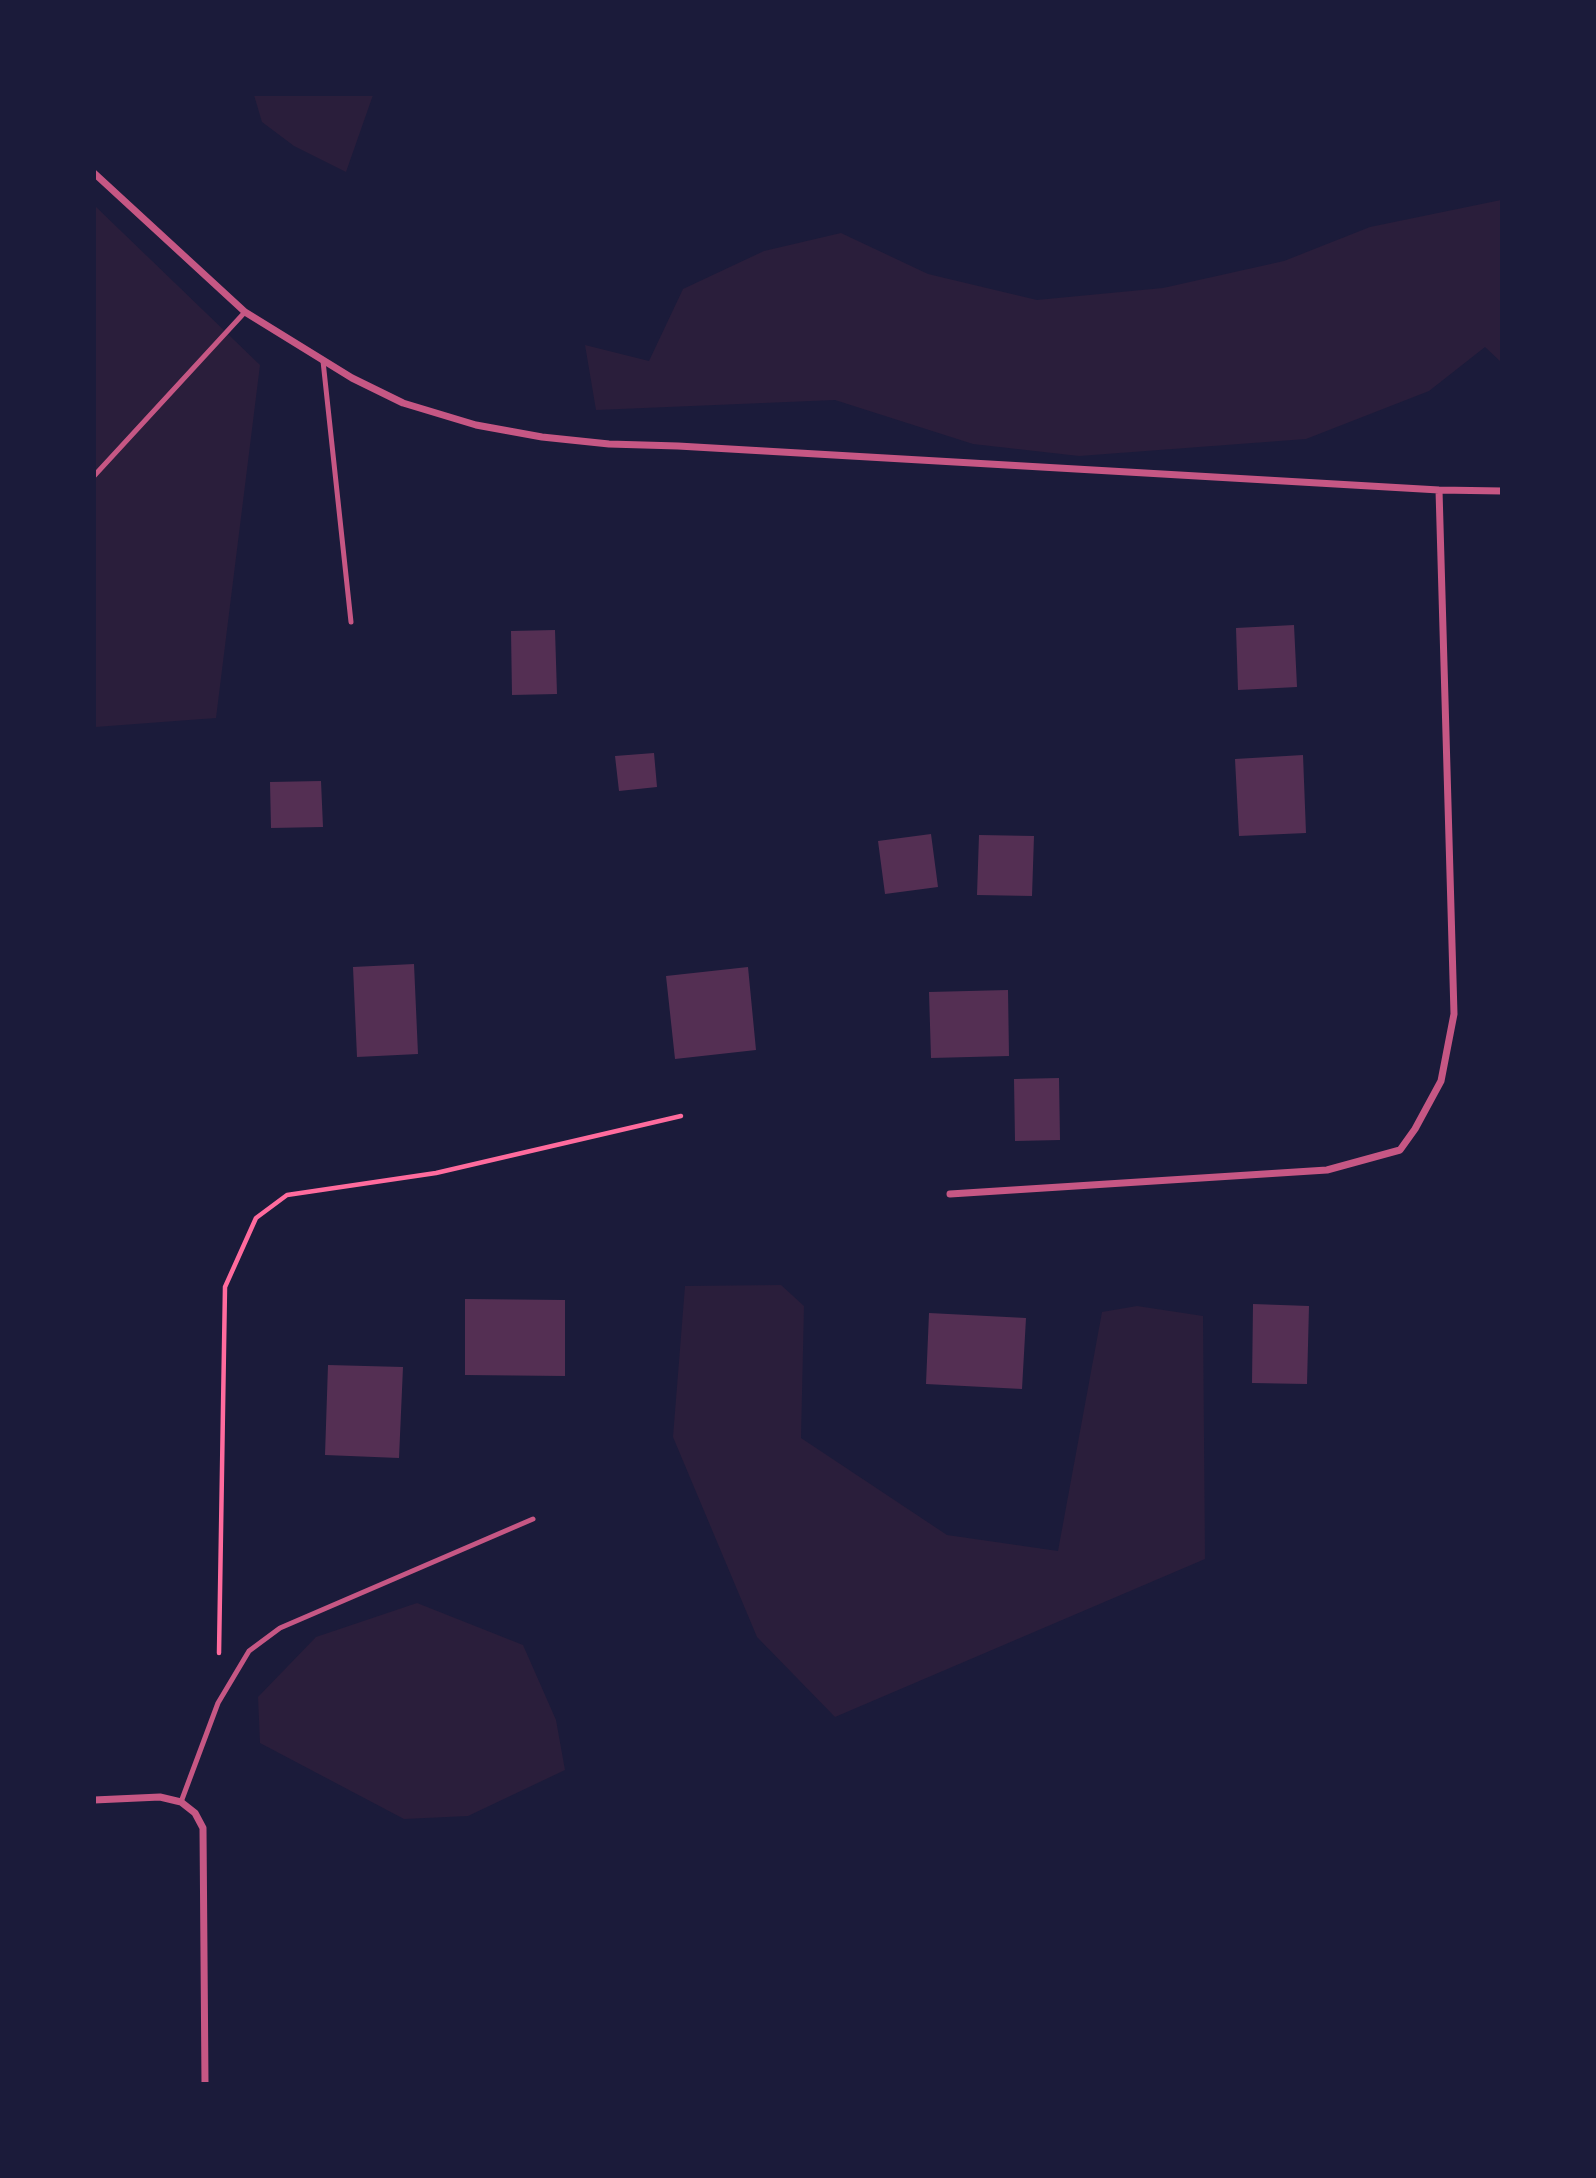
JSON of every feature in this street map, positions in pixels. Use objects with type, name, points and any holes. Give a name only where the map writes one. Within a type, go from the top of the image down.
[{"type":"street","points":[[94,173],[245,312],[352,378],[403,403],[476,425],[542,437],[609,444],[1439,490],[1502,491]]},
{"type":"street","points":[[950,1194],[1327,1170],[1400,1150],[1415,1129],[1441,1082],[1454,1014],[1439,490]]},
{"type":"street","points":[[94,1800],[160,1797],[181,1802],[195,1813],[203,1828],[205,2084]]},
{"type":"lane","points":[[94,477],[245,312]]},
{"type":"lane","points":[[323,361],[351,622]]},
{"type":"lane","points":[[181,1802],[218,1703],[249,1651],[280,1628],[533,1519]]},
{"type":"path","points":[[218,1703],[225,1287],[256,1218],[287,1195],[436,1173],[681,1116]]},
{"type":"shaded area","points":[[254,95],[373,95],[346,172],[294,146],[262,122]]},
{"type":"shaded area","points":[[1501,200],[1501,362],[1485,347],[1429,391],[1306,439],[1079,456],[973,444],[835,400],[596,410],[585,345],[649,361],[683,289],[764,251],[841,233],[928,274],[1037,300],[1163,288],[1284,261],[1370,227]]},
{"type":"shaded area","points":[[94,205],[260,365],[216,718],[95,727]]},
{"type":"shaded area","points":[[781,1285],[804,1306],[801,1438],[947,1535],[1058,1551],[1102,1312],[1137,1306],[1203,1316],[1205,1559],[835,1717],[757,1637],[673,1437],[685,1286]]},
{"type":"shaded area","points":[[417,1603],[523,1645],[556,1720],[565,1770],[468,1816],[404,1819],[260,1743],[258,1697],[316,1637]]},
{"type":"building","points":[[1294,625],[1297,687],[1238,690],[1236,628]]},
{"type":"building","points":[[555,630],[557,694],[512,695],[511,631]]},
{"type":"building","points":[[654,753],[657,787],[619,791],[615,756]]},
{"type":"building","points":[[1303,755],[1306,833],[1239,836],[1235,759]]},
{"type":"building","points":[[321,781],[323,827],[271,828],[270,782]]},
{"type":"building","points":[[931,834],[938,887],[885,894],[878,841]]},
{"type":"building","points":[[979,835],[1034,836],[1032,896],[977,895]]},
{"type":"building","points":[[414,964],[418,1054],[357,1057],[353,967]]},
{"type":"building","points":[[748,967],[756,1050],[675,1059],[666,976]]},
{"type":"building","points":[[1008,990],[1009,1056],[931,1058],[929,992]]},
{"type":"building","points":[[1059,1078],[1060,1140],[1015,1141],[1014,1079]]},
{"type":"building","points":[[465,1299],[565,1300],[565,1376],[465,1375]]},
{"type":"building","points":[[1253,1304],[1309,1306],[1307,1384],[1252,1383]]},
{"type":"building","points":[[929,1313],[1026,1318],[1022,1389],[926,1384]]},
{"type":"building","points":[[328,1365],[403,1367],[399,1458],[325,1455]]}]
